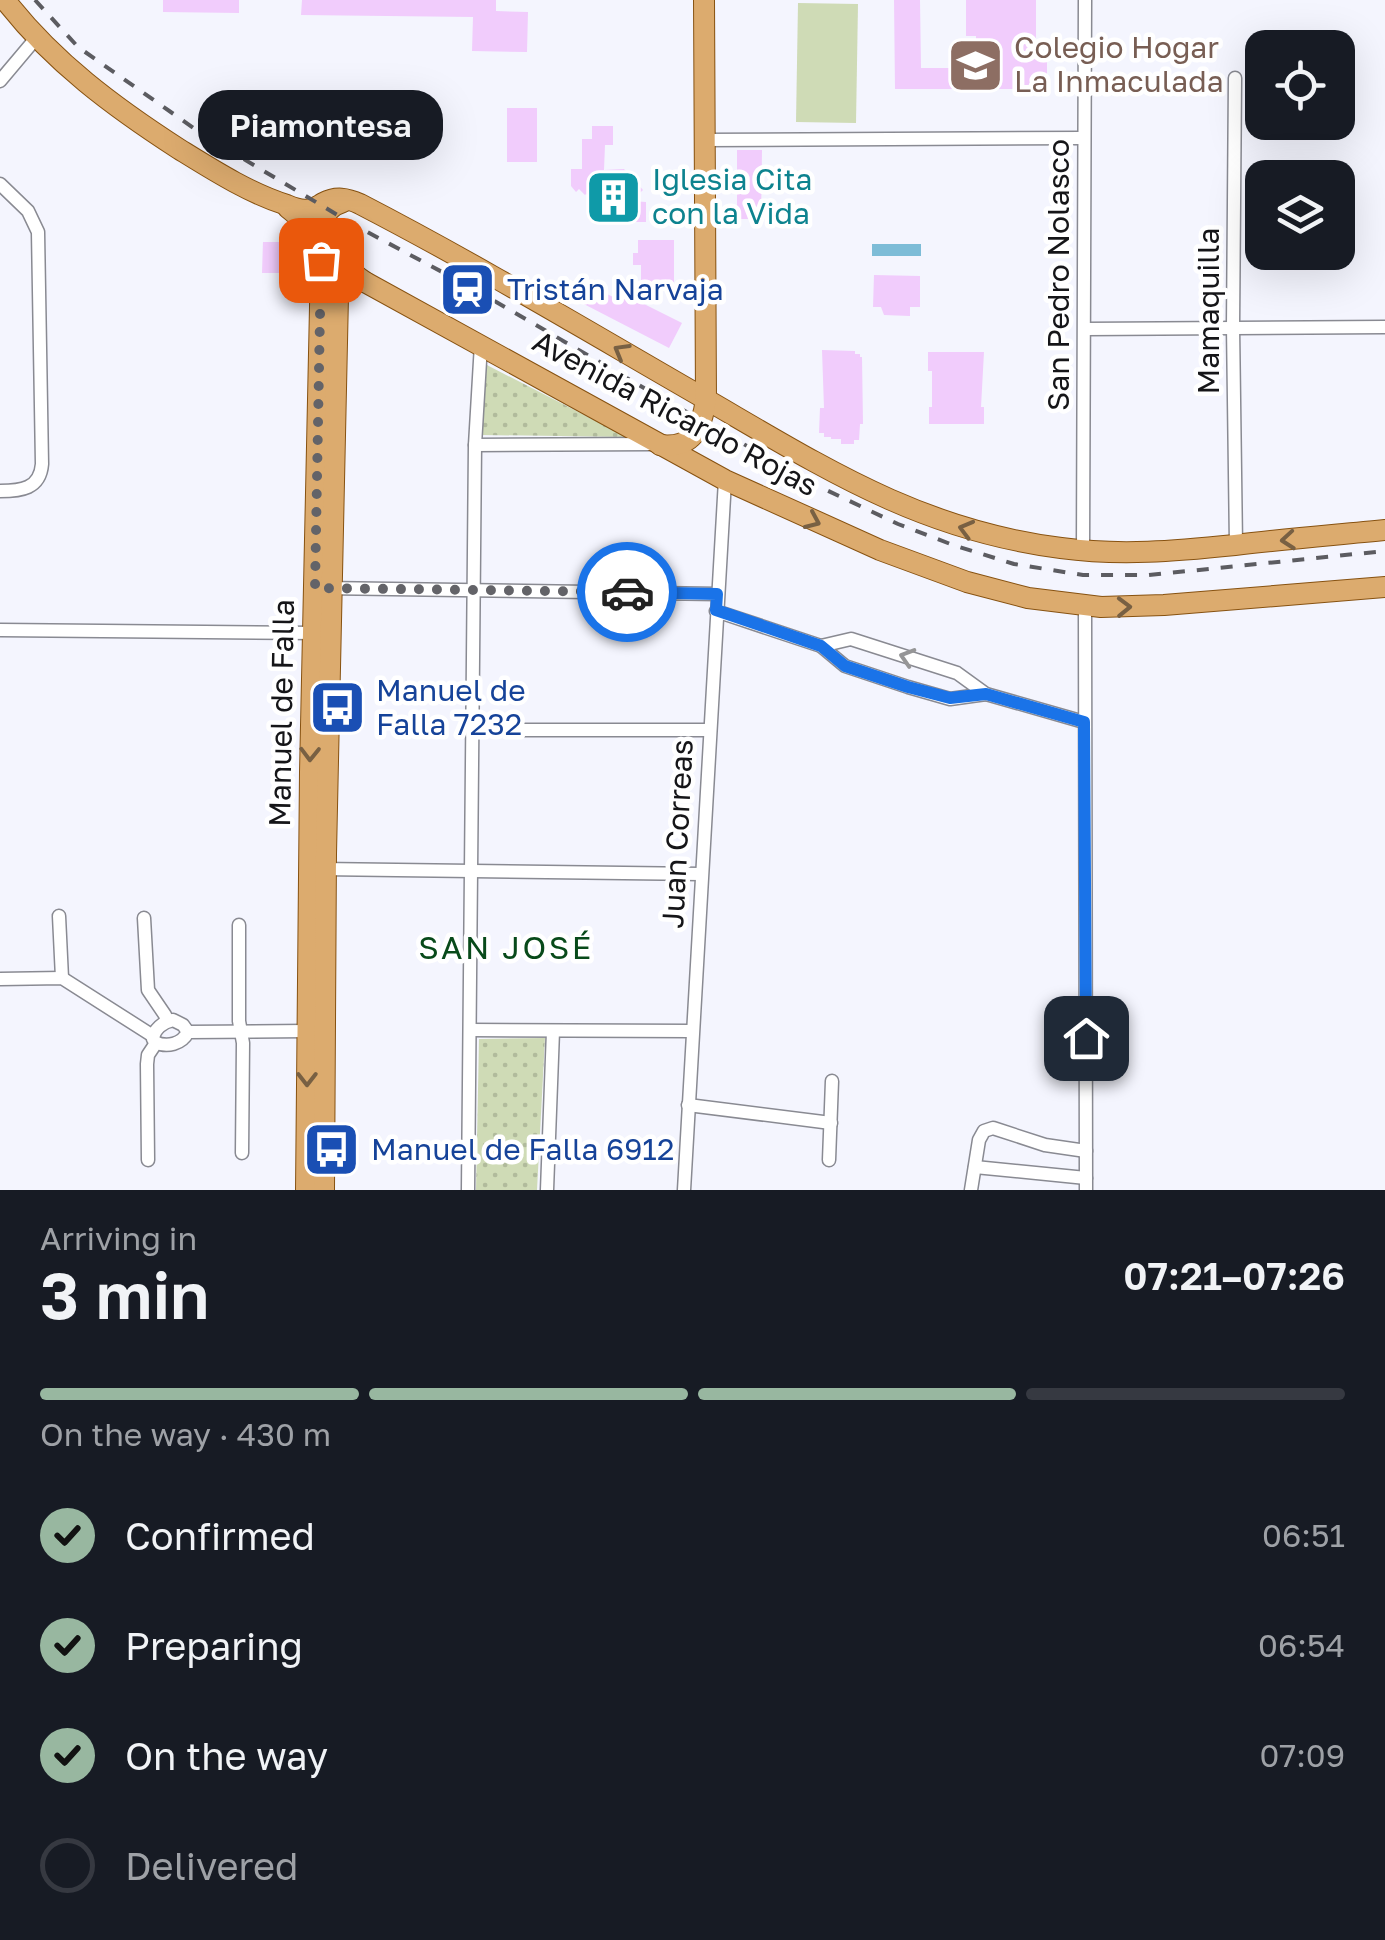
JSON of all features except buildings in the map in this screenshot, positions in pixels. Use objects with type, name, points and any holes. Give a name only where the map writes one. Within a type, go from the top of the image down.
[{"type":"main road","name":"Avenida Ricardo Rojas","points":[[5,0],[38,37],[100,94],[214,170],[280,203],[304,210],[336,198],[360,204],[478,268],[774,441],[850,482],[922,514],[996,537],[1083,551],[1132,553],[1385,530]]},
{"type":"main road","points":[[658,444],[680,445],[689,440],[701,420],[706,400],[704,0]]},
{"type":"main road","points":[[320,236],[321,224],[331,207],[342,202],[360,204]]},
{"type":"main road","name":"Avenida Ricardo Rojas","points":[[280,203],[366,282],[725,480],[932,570],[1009,594],[1084,607],[1164,606],[1385,587]]},
{"type":"main road","name":"Manuel de Falla","points":[[320,236],[324,588]]},
{"type":"main road","name":"Manuel de Falla","points":[[306,1190],[307,1031],[317,868],[322,633],[338,292],[345,284],[366,282]]},
{"type":"main road","name":"Manuel de Falla","points":[[317,868],[324,1190]]},
{"type":"street","name":"San Pedro Nolasco","points":[[1083,551],[1085,0]]},
{"type":"street","points":[[0,81],[38,37]]},
{"type":"street","name":"Mamaquilla","points":[[1235,78],[1236,544]]},
{"type":"street","points":[[703,140],[1084,138]]},
{"type":"street","points":[[0,184],[28,211],[38,232],[42,464],[36,481],[24,489],[0,491]]},
{"type":"street","points":[[1086,329],[1385,327]]},
{"type":"street","points":[[468,1190],[475,445],[480,344]]},
{"type":"street","points":[[475,445],[658,444]]},
{"type":"street","name":"Juan Correas","points":[[684,1190],[725,480]]},
{"type":"street","points":[[324,588],[717,594]]},
{"type":"street","points":[[975,1167],[1086,1184],[1084,607]]},
{"type":"street","points":[[716,610],[821,646],[845,666],[908,687],[950,698],[986,694]]},
{"type":"street","points":[[0,630],[322,633]]},
{"type":"street","points":[[821,646],[850,640],[956,673],[986,694],[1084,722]]},
{"type":"street","points":[[473,730],[709,730]]},
{"type":"street","points":[[317,868],[701,874]]},
{"type":"street","points":[[59,916],[62,978]]},
{"type":"street","points":[[144,918],[148,990],[167,1021]]},
{"type":"street","points":[[238,925],[242,1153]]},
{"type":"street","points":[[0,979],[62,978],[166,1046],[183,1040],[188,1032]]},
{"type":"street","points":[[167,1021],[176,1022],[188,1032],[307,1031]]},
{"type":"street","points":[[148,1160],[148,1055],[167,1021]]},
{"type":"street","points":[[470,1030],[692,1032]]},
{"type":"street","points":[[547,1190],[553,1031]]},
{"type":"street","points":[[829,1160],[832,1081]]},
{"type":"street","points":[[688,1106],[830,1124]]},
{"type":"street","points":[[972,1190],[979,1140],[984,1131],[993,1128],[1044,1145],[1086,1151]]},
{"type":"green space","points":[[798,3],[858,4],[856,123],[796,122]]},
{"type":"green space","points":[[483,363],[627,437],[482,435]]},
{"type":"green space","points":[[545,1038],[537,1190],[476,1190],[479,1039]]},
{"type":"water","points":[[872,244],[921,244],[921,256],[872,256]]},
{"type":"railway","points":[[35,0],[78,47],[205,136],[356,226],[820,487],[898,524],[1014,564],[1083,575],[1149,575],[1385,551]]},
{"type":"way so far","points":[[321,260],[315,588],[627,592]]},
{"type":"place","name":"Colegio Hogar La Inmaculada","points":[[975,65]]},
{"type":"place","name":"Iglesia Cita con la Vida","points":[[613,197]]},
{"type":"place","name":"Piamontesa","points":[[321,260]]},
{"type":"place","name":"Tristán Narvaja","points":[[468,290]]},
{"type":"place","name":"Manuel de Falla 7232","points":[[337,708]]},
{"type":"place","name":"Manuel de Falla 6912","points":[[332,1150]]},
{"type":"district","name":"SAN JOSÉ","points":[[506,948]]},
{"type":"route","points":[[627,592],[717,594],[716,610],[821,646],[845,666],[950,698],[986,694],[1084,722],[1086,1038]]}]
